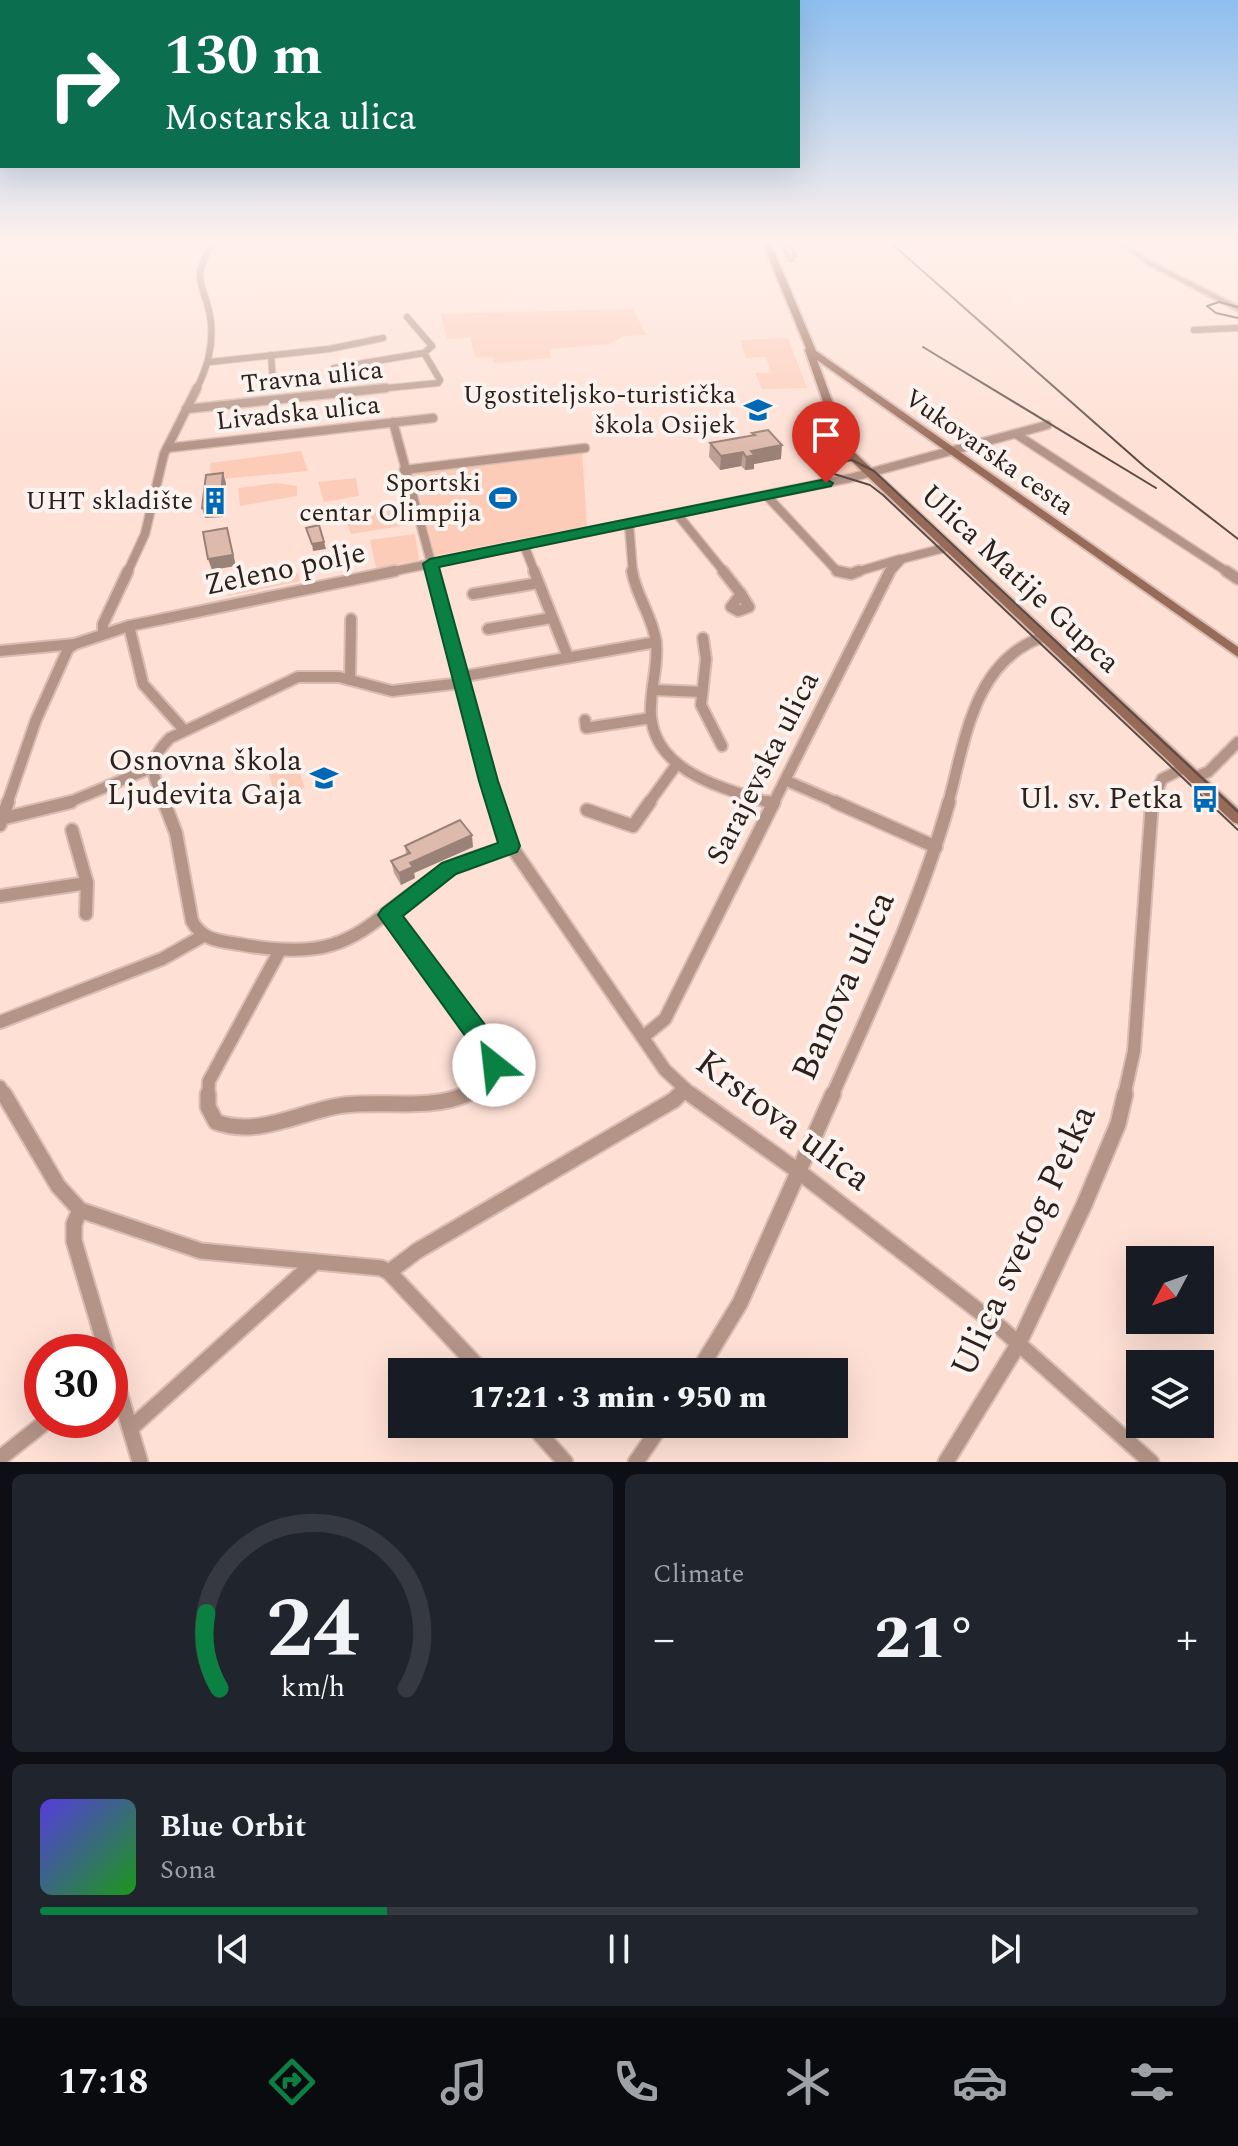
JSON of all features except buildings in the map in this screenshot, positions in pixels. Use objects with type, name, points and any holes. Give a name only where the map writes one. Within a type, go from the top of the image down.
[{"type":"main road","points":[[794,312],[809,350]]},
{"type":"main road","name":"Vukovarska cesta","points":[[809,350],[1238,653]]},
{"type":"main road","name":"Ulica Matije Gupca","points":[[809,350],[843,444],[869,474],[1238,818]]},
{"type":"street","points":[[103,633],[103,624],[145,534],[167,448],[210,362],[211,321],[208,312]]},
{"type":"street","points":[[329,349],[334,371],[424,353],[432,346],[407,317]]},
{"type":"street","points":[[1194,330],[1238,328]]},
{"type":"street","points":[[210,362],[329,349],[383,338]]},
{"type":"street","name":"Travna ulica","points":[[186,409],[428,385],[440,380],[424,353]]},
{"type":"street","points":[[271,355],[273,382]]},
{"type":"street","name":"Livadska ulica","points":[[167,448],[433,418]]},
{"type":"street","name":"Krstova ulica","points":[[393,422],[460,680],[510,846],[665,1070],[684,1089],[798,1171],[1019,1343],[1151,1462]]},
{"type":"street","name":"Zeleno polje","points":[[0,651],[75,644],[129,626],[869,474],[1047,425]]},
{"type":"street","points":[[1016,434],[1194,547],[1238,579]]},
{"type":"street","points":[[404,470],[585,448]]},
{"type":"street","points":[[766,495],[841,573],[851,574],[948,547]]},
{"type":"street","points":[[677,514],[741,593]]},
{"type":"street","points":[[629,524],[629,559],[656,642],[651,718],[658,739],[677,764],[699,778],[773,804]]},
{"type":"street","points":[[524,545],[568,657]]},
{"type":"street","name":"Sarajevska ulica","points":[[643,1037],[665,1019],[891,570],[902,559]]},
{"type":"street","points":[[473,594],[538,583]]},
{"type":"street","points":[[488,629],[551,618]]},
{"type":"street","points":[[350,680],[351,619]]},
{"type":"street","points":[[129,626],[143,684],[184,730]]},
{"type":"street","name":"Banova ulica","points":[[707,1358],[740,1303],[903,937],[936,847],[979,694],[989,677],[1023,644],[1043,637]]},
{"type":"street","points":[[703,638],[706,659],[701,705],[722,746]]},
{"type":"street","points":[[203,936],[192,921],[176,833],[151,768],[155,753],[184,730],[298,677],[320,675],[392,691],[656,642]]},
{"type":"street","points":[[1,822],[36,720],[68,649],[75,644]]},
{"type":"street","points":[[654,690],[702,692]]},
{"type":"street","points":[[585,720],[586,728],[651,718]]},
{"type":"street","name":"Ulica svetog Petka","points":[[946,1462],[1019,1343],[1118,1124],[1134,1051],[1152,802],[1156,787],[1163,776],[1208,772],[1238,742]]},
{"type":"street","points":[[587,810],[633,826],[677,764]]},
{"type":"street","points":[[1,822],[84,800],[151,768]]},
{"type":"street","points":[[787,781],[936,847]]},
{"type":"street","points":[[72,830],[87,883],[86,914]]},
{"type":"street","points":[[0,1022],[162,959],[203,936],[279,952],[339,945],[389,915],[449,869],[510,846]]},
{"type":"street","points":[[0,896],[87,883]]},
{"type":"street","points":[[279,952],[209,1081],[204,1103],[210,1117],[227,1127],[256,1130],[342,1105],[432,1103],[461,1098],[488,1081],[494,1065],[492,1054],[389,915]]},
{"type":"street","points":[[0,1087],[58,1186],[80,1210],[201,1251],[372,1266],[389,1272],[470,1358]]},
{"type":"street","points":[[389,1272],[417,1251],[674,1100],[684,1089]]},
{"type":"street","points":[[80,1210],[74,1224],[74,1241],[102,1334]]},
{"type":"street","points":[[131,1428],[315,1262]]},
{"type":"street","points":[[128,1419],[140,1462]]},
{"type":"street","points":[[0,1458],[25,1438]]},
{"type":"street","points":[[544,1438],[565,1462]]},
{"type":"street","points":[[636,1462],[652,1438]]},
{"type":"shaded area","points":[[635,312],[646,335],[624,336],[609,344],[549,349],[551,358],[494,363],[492,357],[476,358],[470,338],[447,339],[441,314]]},
{"type":"shaded area","points":[[788,338],[807,388],[762,389],[755,373],[771,373],[766,357],[746,358],[740,340]]},
{"type":"shaded area","points":[[817,438],[835,439],[858,469],[856,475],[829,479],[832,477],[830,473],[825,473],[828,471],[822,460],[804,460],[811,459],[821,441]]},
{"type":"shaded area","name":"Sportski centar Olimpija","points":[[582,450],[587,526],[435,556],[413,470]]},
{"type":"shaded area","points":[[301,451],[308,471],[211,480],[210,463]]},
{"type":"shaded area","points":[[356,478],[359,496],[324,502],[318,482]]},
{"type":"shaded area","points":[[276,483],[297,486],[297,496],[240,506],[238,488]]},
{"type":"shaded area","points":[[410,508],[414,524],[351,534],[344,517]]},
{"type":"shaded area","points":[[415,534],[419,560],[376,568],[370,540]]},
{"type":"shaded area","points":[[298,573],[300,581],[227,596],[234,585]]},
{"type":"shaded area","points":[[293,751],[305,788],[276,797],[264,760]]},
{"type":"tram line","points":[[1215,312],[1238,318]]},
{"type":"tram line","points":[[1238,812],[874,471],[852,460],[833,464],[834,474],[870,485],[883,495],[1238,830]]},
{"type":"railway","points":[[969,312],[1145,467],[1238,539]]},
{"type":"railway","points":[[923,347],[1156,488]]},
{"type":"place","name":"Ugostiteljsko-turistička škola Osijek","points":[[758,410]]},
{"type":"place","name":"Sportski centar Olimpija","points":[[503,498]]},
{"type":"place","name":"UHT skladište","points":[[215,501]]},
{"type":"place","name":"Osnovna škola Ljudevita Gaja","points":[[324,778]]},
{"type":"place","name":"Ul. sv. Petka","points":[[1205,799]]},
{"type":"route","points":[[494,1065],[492,1054],[389,915],[449,869],[510,846],[488,781],[430,564],[826,483]]}]
